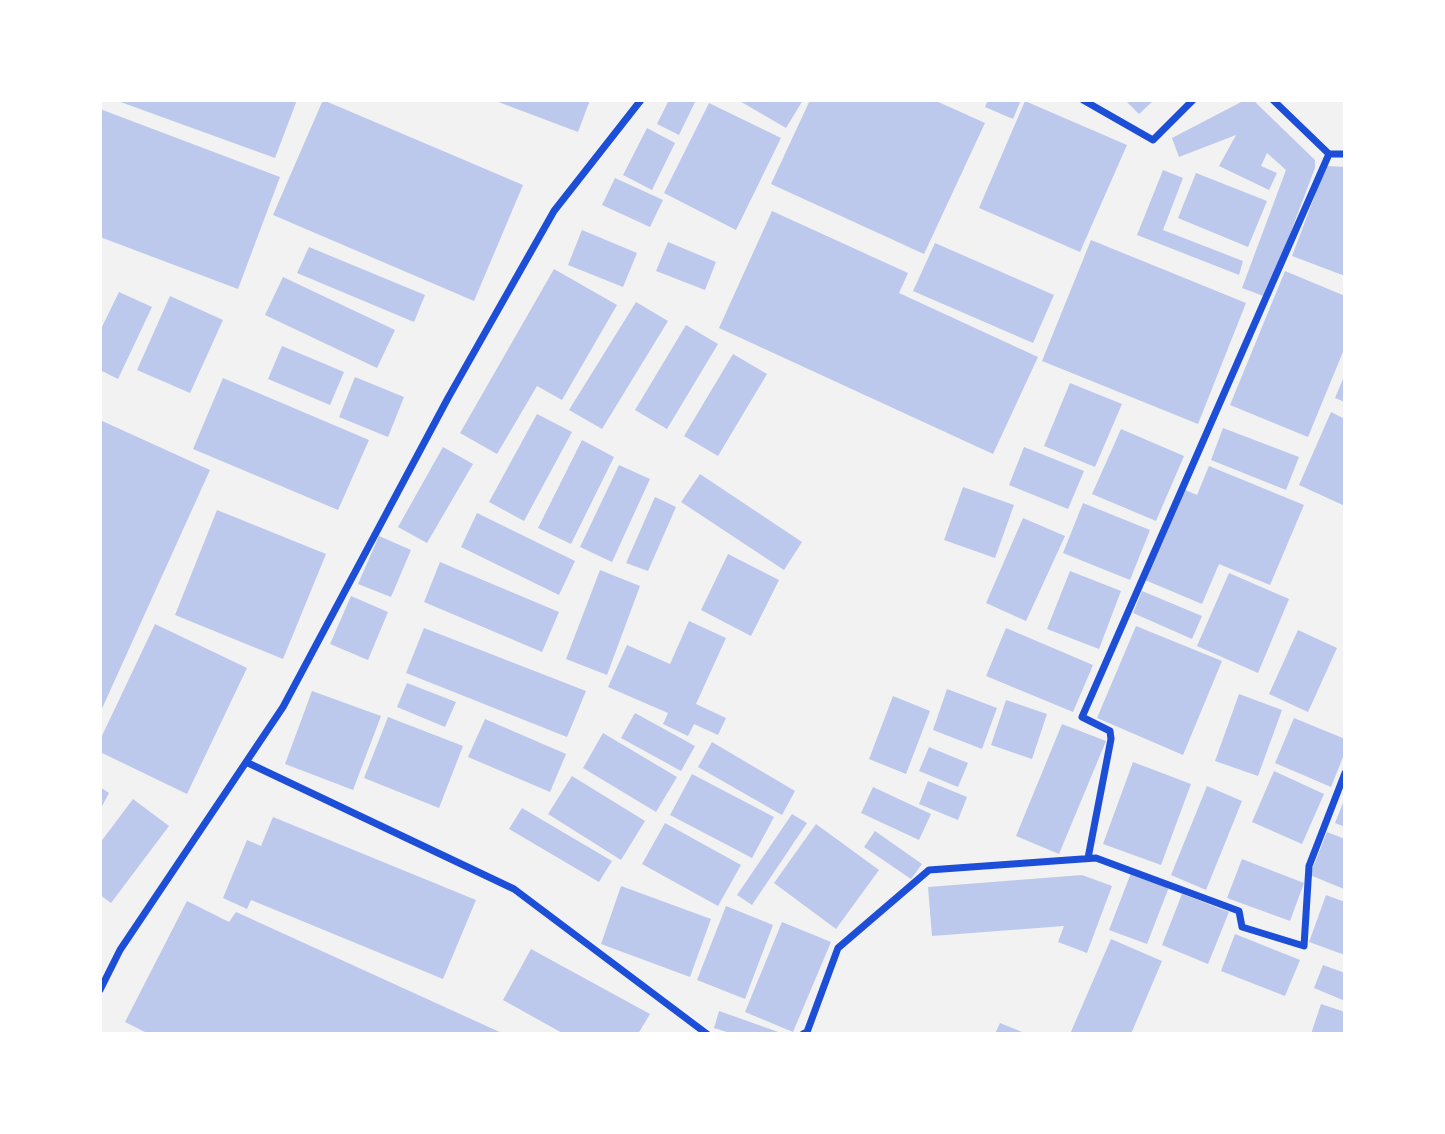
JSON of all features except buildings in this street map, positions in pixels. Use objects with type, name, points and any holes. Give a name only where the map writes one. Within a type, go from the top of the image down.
[{"type":"street","points":[[100,990],[120,950],[282,707],[448,398],[554,211],[641,100]]},
{"type":"street","points":[[1083,100],[1153,140],[1193,100]]},
{"type":"street","points":[[1273,100],[1329,153],[1345,154]]},
{"type":"street","points":[[1088,858],[1111,739],[1110,731],[1082,717],[1329,153]]},
{"type":"street","points":[[246,762],[514,889],[707,1034]]},
{"type":"street","points":[[803,1034],[807,1032],[838,948],[929,870],[1097,858],[1239,911],[1242,927],[1304,946],[1309,866],[1345,773]]}]
